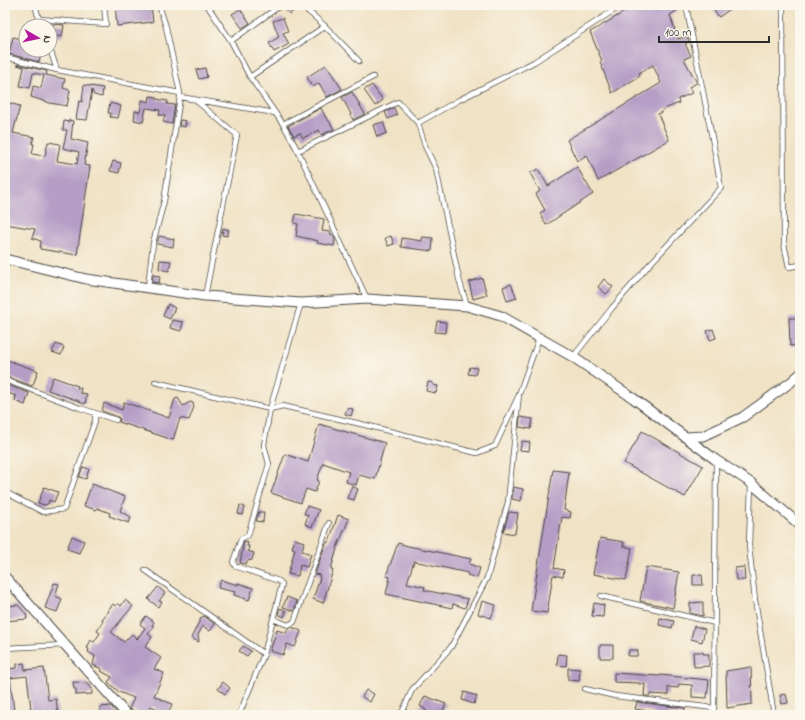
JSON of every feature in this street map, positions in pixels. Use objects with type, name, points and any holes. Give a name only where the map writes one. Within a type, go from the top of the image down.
[{"type":"street","points":[[5,259],[86,279],[205,296],[301,303],[367,299],[467,306],[501,316],[573,357],[633,398],[716,460],[750,483],[800,525]]},
{"type":"street","points":[[686,437],[703,436],[743,417],[800,374]]},
{"type":"street","points":[[5,577],[127,715]]},
{"type":"lane","points":[[35,5],[39,18]]},
{"type":"lane","points":[[58,20],[106,24],[104,5]]},
{"type":"lane","points":[[148,287],[153,243],[164,201],[180,95],[166,26],[159,5]]},
{"type":"lane","points":[[207,5],[231,41],[250,77],[283,124],[298,151],[367,299]]},
{"type":"lane","points":[[231,41],[281,5]]},
{"type":"lane","points":[[301,5],[325,26],[359,61]]},
{"type":"lane","points":[[418,123],[459,100],[534,62],[622,5]]},
{"type":"lane","points":[[573,357],[644,270],[721,188],[686,5]]},
{"type":"lane","points":[[783,5],[784,244],[789,267],[800,265]]},
{"type":"lane","points":[[250,77],[325,26]]},
{"type":"lane","points":[[5,57],[58,70],[275,113]]},
{"type":"lane","points":[[53,58],[58,70]]},
{"type":"lane","points":[[283,124],[373,77]]},
{"type":"lane","points":[[194,98],[237,135],[205,296]]},
{"type":"lane","points":[[298,151],[398,102],[418,123],[425,146],[436,169],[459,279],[467,306]]},
{"type":"lane","points":[[238,715],[264,654],[282,584],[279,581],[235,566],[233,562],[241,539],[248,535],[270,464],[264,445],[270,409],[301,303]]},
{"type":"lane","points":[[155,382],[270,409],[283,406],[478,453],[495,446],[519,394],[539,338]]},
{"type":"lane","points":[[5,380],[95,414],[116,420]]},
{"type":"lane","points":[[402,713],[412,690],[451,647],[487,578],[508,502],[519,394]]},
{"type":"lane","points":[[5,492],[43,512],[64,509],[95,421],[95,414]]},
{"type":"lane","points":[[714,715],[716,460]]},
{"type":"lane","points":[[750,483],[749,546],[755,600],[774,715]]},
{"type":"lane","points":[[273,619],[288,625],[294,622],[329,523]]},
{"type":"lane","points":[[145,570],[264,654]]},
{"type":"lane","points":[[601,596],[715,623]]},
{"type":"lane","points":[[5,648],[65,645]]},
{"type":"lane","points":[[585,688],[615,696],[714,708]]},
{"type":"building","points":[[115,5],[151,5],[153,22],[117,26]]},
{"type":"building","points":[[285,5],[291,5],[295,10],[289,14],[284,7]]},
{"type":"building","points":[[632,5],[676,5],[678,10],[670,15],[678,39],[687,36],[689,42],[685,44],[691,56],[684,59],[697,83],[689,87],[692,93],[678,99],[679,103],[662,110],[663,111],[658,114],[669,140],[598,181],[587,155],[577,161],[567,140],[661,83],[653,65],[639,73],[640,76],[612,93],[600,62],[602,61],[590,32],[633,7]]},
{"type":"building","points":[[714,5],[736,5],[719,17],[714,11],[717,9]]},
{"type":"building","points":[[240,9],[250,23],[242,28],[232,14]]},
{"type":"building","points":[[283,18],[288,31],[283,33],[289,44],[274,52],[269,43],[279,37],[273,21]]},
{"type":"building","points":[[58,25],[64,25],[62,37],[58,36]]},
{"type":"building","points":[[13,37],[18,38],[18,56],[9,54]]},
{"type":"building","points":[[24,58],[40,58],[39,62]]},
{"type":"building","points":[[17,64],[47,71],[46,75],[65,79],[63,88],[70,90],[67,106],[50,103],[31,97],[33,86],[41,88],[44,75],[33,73],[30,88],[20,86],[24,67]]},
{"type":"building","points":[[326,65],[342,89],[327,97],[319,83],[313,87],[307,77]]},
{"type":"building","points":[[205,68],[207,77],[199,79],[196,70]]},
{"type":"building","points":[[84,85],[103,88],[102,97],[94,95],[92,90],[87,120],[76,119],[79,101],[82,102]]},
{"type":"building","points":[[372,85],[383,100],[375,106],[364,90]]},
{"type":"building","points":[[352,92],[365,114],[353,120],[342,97]]},
{"type":"building","points":[[150,96],[156,97],[156,99],[168,101],[167,104],[175,105],[172,124],[163,122],[165,115],[159,115],[160,110],[146,108],[143,122],[134,120],[135,111],[140,112],[142,100],[149,102]]},
{"type":"building","points":[[5,102],[20,106],[13,133],[34,137],[32,154],[45,156],[48,142],[60,144],[57,161],[77,164],[79,152],[63,148],[67,130],[63,130],[64,121],[69,122],[69,120],[73,121],[71,139],[88,143],[84,165],[90,166],[77,255],[40,249],[41,241],[32,238],[35,229],[5,224],[5,212],[10,180],[5,178]]},
{"type":"building","points":[[110,103],[121,106],[118,118],[110,117],[111,113],[108,113]]},
{"type":"building","points":[[321,108],[334,129],[321,135],[319,130],[303,138],[300,133],[294,136],[288,126]]},
{"type":"building","points":[[394,108],[397,115],[388,119],[385,112]]},
{"type":"building","points":[[180,120],[186,121],[185,127],[179,126]]},
{"type":"building","points":[[383,122],[387,133],[377,137],[373,125]]},
{"type":"building","points":[[113,161],[121,163],[119,173],[110,171]]},
{"type":"building","points":[[577,167],[593,194],[546,225],[540,213],[545,210],[536,194],[540,191],[530,173],[538,169],[548,186]]},
{"type":"building","points":[[296,214],[324,219],[322,231],[331,232],[330,234],[333,235],[335,240],[334,246],[317,243],[318,241],[296,236],[298,224],[294,223]]},
{"type":"building","points":[[223,228],[229,230],[227,236],[222,235]]},
{"type":"building","points":[[159,236],[174,239],[173,247],[157,244]]},
{"type":"building","points":[[391,236],[394,244],[388,246],[385,238]]},
{"type":"building","points":[[422,237],[433,238],[432,251],[401,247],[402,238],[422,241]]},
{"type":"building","points":[[160,260],[171,261],[169,271],[159,269]]},
{"type":"building","points":[[153,275],[160,276],[159,283],[152,282]]},
{"type":"building","points":[[482,278],[487,295],[473,299],[469,282]]},
{"type":"building","points":[[604,279],[613,287],[606,294],[598,287]]},
{"type":"building","points":[[511,284],[517,298],[507,301],[503,287]]},
{"type":"building","points":[[168,304],[175,308],[170,319],[163,316]]},
{"type":"building","points":[[789,318],[797,318],[800,345],[790,346]]},
{"type":"building","points":[[172,320],[183,322],[181,331],[170,328]]},
{"type":"building","points":[[437,321],[446,322],[445,333],[435,332]]},
{"type":"building","points":[[713,329],[716,338],[710,340],[707,331]]},
{"type":"building","points":[[56,344],[64,347],[61,355],[52,352]]},
{"type":"building","points":[[5,359],[38,371],[33,385],[32,386],[5,376]]},
{"type":"building","points":[[470,367],[477,368],[475,375],[468,374]]},
{"type":"building","points":[[53,377],[78,386],[77,388],[81,388],[80,393],[87,394],[85,404],[48,390]]},
{"type":"building","points":[[428,382],[438,386],[436,393],[426,391]]},
{"type":"building","points":[[5,384],[29,393],[25,405],[15,401],[16,396],[5,392]]},
{"type":"building","points":[[178,398],[183,406],[190,402],[193,403],[194,407],[189,420],[180,418],[173,440],[119,422],[120,419],[118,417],[102,411],[104,403],[122,410],[124,402],[169,418],[175,399]]},
{"type":"building","points":[[347,408],[353,409],[351,416],[345,414]]},
{"type":"building","points":[[520,417],[533,419],[531,429],[519,427]]},
{"type":"building","points":[[319,424],[385,443],[375,479],[359,475],[356,485],[346,482],[349,472],[323,463],[317,480],[319,481],[315,492],[306,489],[301,503],[271,493],[285,454],[308,462]]},
{"type":"building","points":[[642,431],[703,466],[685,497],[624,463]]},
{"type":"building","points":[[522,441],[530,442],[529,451],[520,450]]},
{"type":"building","points":[[83,467],[89,469],[86,479],[79,477]]},
{"type":"building","points":[[553,470],[569,472],[564,510],[571,512],[570,518],[562,517],[554,568],[564,570],[563,577],[553,575],[547,613],[531,611]]},
{"type":"building","points":[[92,484],[125,497],[120,511],[131,517],[129,523],[109,516],[110,513],[97,508],[96,510],[84,506]]},
{"type":"building","points":[[352,486],[358,489],[354,500],[347,498]]},
{"type":"building","points":[[44,487],[58,492],[54,502],[49,500],[48,504],[44,505],[38,503]]},
{"type":"building","points":[[513,487],[523,489],[521,501],[512,499]]},
{"type":"building","points":[[240,505],[245,507],[243,515],[238,514]]},
{"type":"building","points":[[307,506],[319,510],[312,527],[305,524],[308,515],[304,514]]},
{"type":"building","points":[[259,512],[264,512],[263,522],[256,521]]},
{"type":"building","points":[[509,512],[518,513],[515,534],[503,532]]},
{"type":"building","points":[[338,515],[349,519],[338,545],[331,569],[333,570],[323,603],[313,599],[320,578],[320,575],[315,574],[324,548],[327,542],[329,542]]},
{"type":"building","points":[[72,536],[84,541],[79,553],[67,549]]},
{"type":"building","points":[[600,538],[624,542],[623,546],[632,548],[626,580],[593,574]]},
{"type":"building","points":[[295,539],[304,542],[302,551],[311,554],[307,567],[300,565],[298,576],[288,574],[295,549],[292,548]]},
{"type":"building","points":[[244,541],[248,542],[248,551],[254,553],[252,560],[247,561],[246,564],[240,563]]},
{"type":"building","points":[[398,543],[471,559],[469,564],[480,568],[477,578],[467,575],[468,573],[414,561],[407,583],[425,587],[424,590],[468,599],[465,608],[453,604],[452,608],[386,594],[390,577],[386,576]]},
{"type":"building","points":[[646,567],[679,572],[673,608],[640,601]]},
{"type":"building","points":[[744,567],[745,580],[736,580],[735,568]]},
{"type":"building","points":[[693,575],[702,575],[703,585],[693,585]]},
{"type":"building","points":[[221,580],[238,585],[238,583],[253,588],[249,600],[234,595],[235,592],[218,588]]},
{"type":"building","points":[[54,583],[59,584],[55,596],[62,599],[57,612],[45,608]]},
{"type":"building","points":[[158,587],[165,593],[159,601],[162,602],[158,607],[148,599]]},
{"type":"building","points":[[287,597],[297,601],[294,611],[283,607]]},
{"type":"building","points":[[125,600],[133,606],[111,632],[124,642],[132,634],[137,639],[145,628],[140,624],[146,616],[154,622],[152,626],[154,627],[148,634],[152,637],[145,647],[161,658],[154,669],[164,673],[154,696],[172,704],[168,714],[151,706],[146,715],[135,715],[137,712],[129,709],[134,698],[119,692],[108,682],[112,677],[101,671],[102,669],[93,665],[95,656],[88,652],[89,649],[87,648],[91,640],[94,642],[100,633],[97,631],[103,621],[102,619],[109,611],[108,610],[113,604],[116,606],[118,603],[121,606]]},
{"type":"building","points":[[482,601],[496,605],[491,618],[478,614]]},
{"type":"building","points":[[703,602],[703,616],[690,613],[690,603]]},
{"type":"building","points":[[594,603],[604,605],[603,617],[592,616]]},
{"type":"building","points":[[18,605],[26,614],[27,619],[5,621],[5,606]]},
{"type":"building","points":[[280,608],[286,611],[284,617],[278,614]]},
{"type":"building","points":[[204,616],[215,624],[210,631],[203,626],[198,635],[199,642],[191,638],[201,618]]},
{"type":"building","points":[[660,618],[674,621],[672,628],[659,625]]},
{"type":"building","points":[[694,626],[705,629],[702,642],[691,639]]},
{"type":"building","points":[[292,627],[301,631],[295,647],[287,644],[283,655],[270,651],[277,630],[286,633],[288,629]]},
{"type":"building","points":[[600,645],[613,645],[613,658],[600,658]]},
{"type":"building","points":[[243,646],[251,651],[247,656],[239,651]]},
{"type":"building","points":[[629,650],[638,650],[637,656],[628,656]]},
{"type":"building","points":[[693,652],[703,652],[703,654],[709,654],[709,666],[694,667]]},
{"type":"building","points":[[558,654],[567,655],[566,666],[557,665]]},
{"type":"building","points":[[24,663],[25,670],[44,668],[48,700],[56,699],[58,715],[5,715],[5,669],[17,668],[17,664]],"holes":[[[27,676],[31,709],[14,711],[10,678]]]},
{"type":"building","points":[[751,667],[752,704],[727,708],[726,671]]},
{"type":"building","points":[[568,668],[580,669],[579,681],[568,680]]},
{"type":"building","points":[[614,673],[660,675],[709,680],[707,698],[692,697],[692,685],[679,684],[678,688],[668,687],[668,695],[650,694],[650,696],[644,696],[645,684],[614,682]]},
{"type":"building","points":[[73,682],[88,683],[88,686],[90,685],[90,688],[92,688],[92,694],[76,695],[76,689],[74,689]]},
{"type":"building","points":[[223,682],[230,688],[225,694],[218,689]]},
{"type":"building","points":[[366,690],[374,694],[370,702],[362,697]]},
{"type":"building","points":[[464,692],[477,696],[474,704],[462,700]]},
{"type":"building","points":[[786,694],[788,703],[782,704],[780,695]]},
{"type":"building","points":[[425,696],[446,704],[441,715],[434,715],[425,712],[426,710],[420,706]]},
{"type":"building","points":[[637,702],[685,708],[684,715],[667,713],[667,715],[653,715],[654,712],[635,709]]},
{"type":"building","points":[[111,706],[119,715],[100,715],[100,707]]}]
